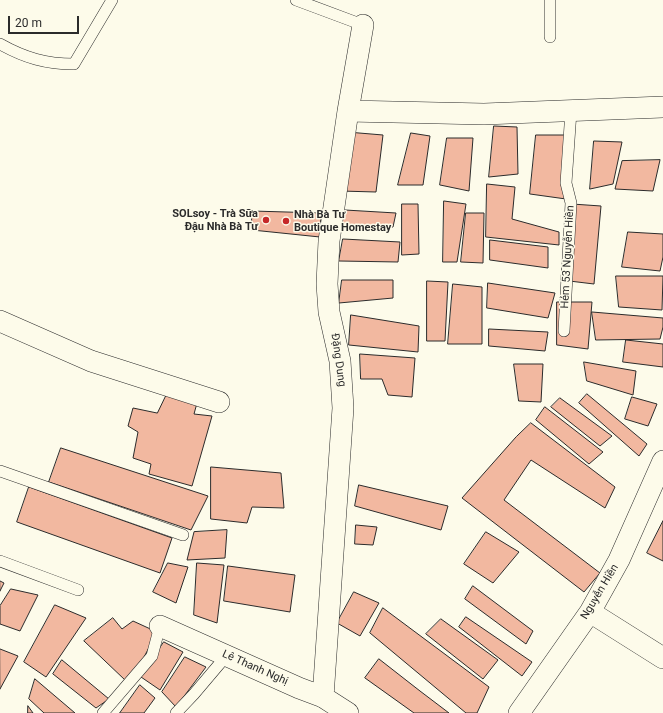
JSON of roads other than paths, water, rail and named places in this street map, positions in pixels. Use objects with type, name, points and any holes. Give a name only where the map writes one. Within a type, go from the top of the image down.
[{"type":"street","name":"Đặng Dung","points":[[323,697],[343,408],[340,361],[329,312],[329,241],[348,111],[363,25]]},
{"type":"street","points":[[348,111],[484,114],[663,107]]},
{"type":"street","points":[[0,321],[91,361],[219,402]]},
{"type":"street","name":"Nguyễn Hiền","points":[[519,713],[590,612],[619,560],[663,461]]},
{"type":"street","points":[[590,612],[663,658]]},
{"type":"street","name":"Lê Thanh Nghị","points":[[160,626],[299,688],[323,697],[348,713]]},
{"type":"lane","points":[[0,44],[36,60],[55,64],[74,64],[112,0]]},
{"type":"lane","points":[[296,0],[316,4],[363,25]]},
{"type":"lane","points":[[550,0],[550,37]]},
{"type":"lane","name":"Hẻm 53 Nguyễn Hiền","points":[[564,331],[571,203],[566,183],[571,111]]},
{"type":"lane","points":[[0,471],[183,535]]},
{"type":"lane","points":[[0,561],[78,590]]},
{"type":"lane","points":[[103,713],[152,656],[160,626]]},
{"type":"lane","points":[[176,713],[227,655]]},
{"type":"place","name":"SOLsoy - Trà Sữa Đậu Nhà Bà Tư","points":[[266,220]]},
{"type":"place","name":"Nhà Bà Tư Boutique Homestay","points":[[286,221]]}]
